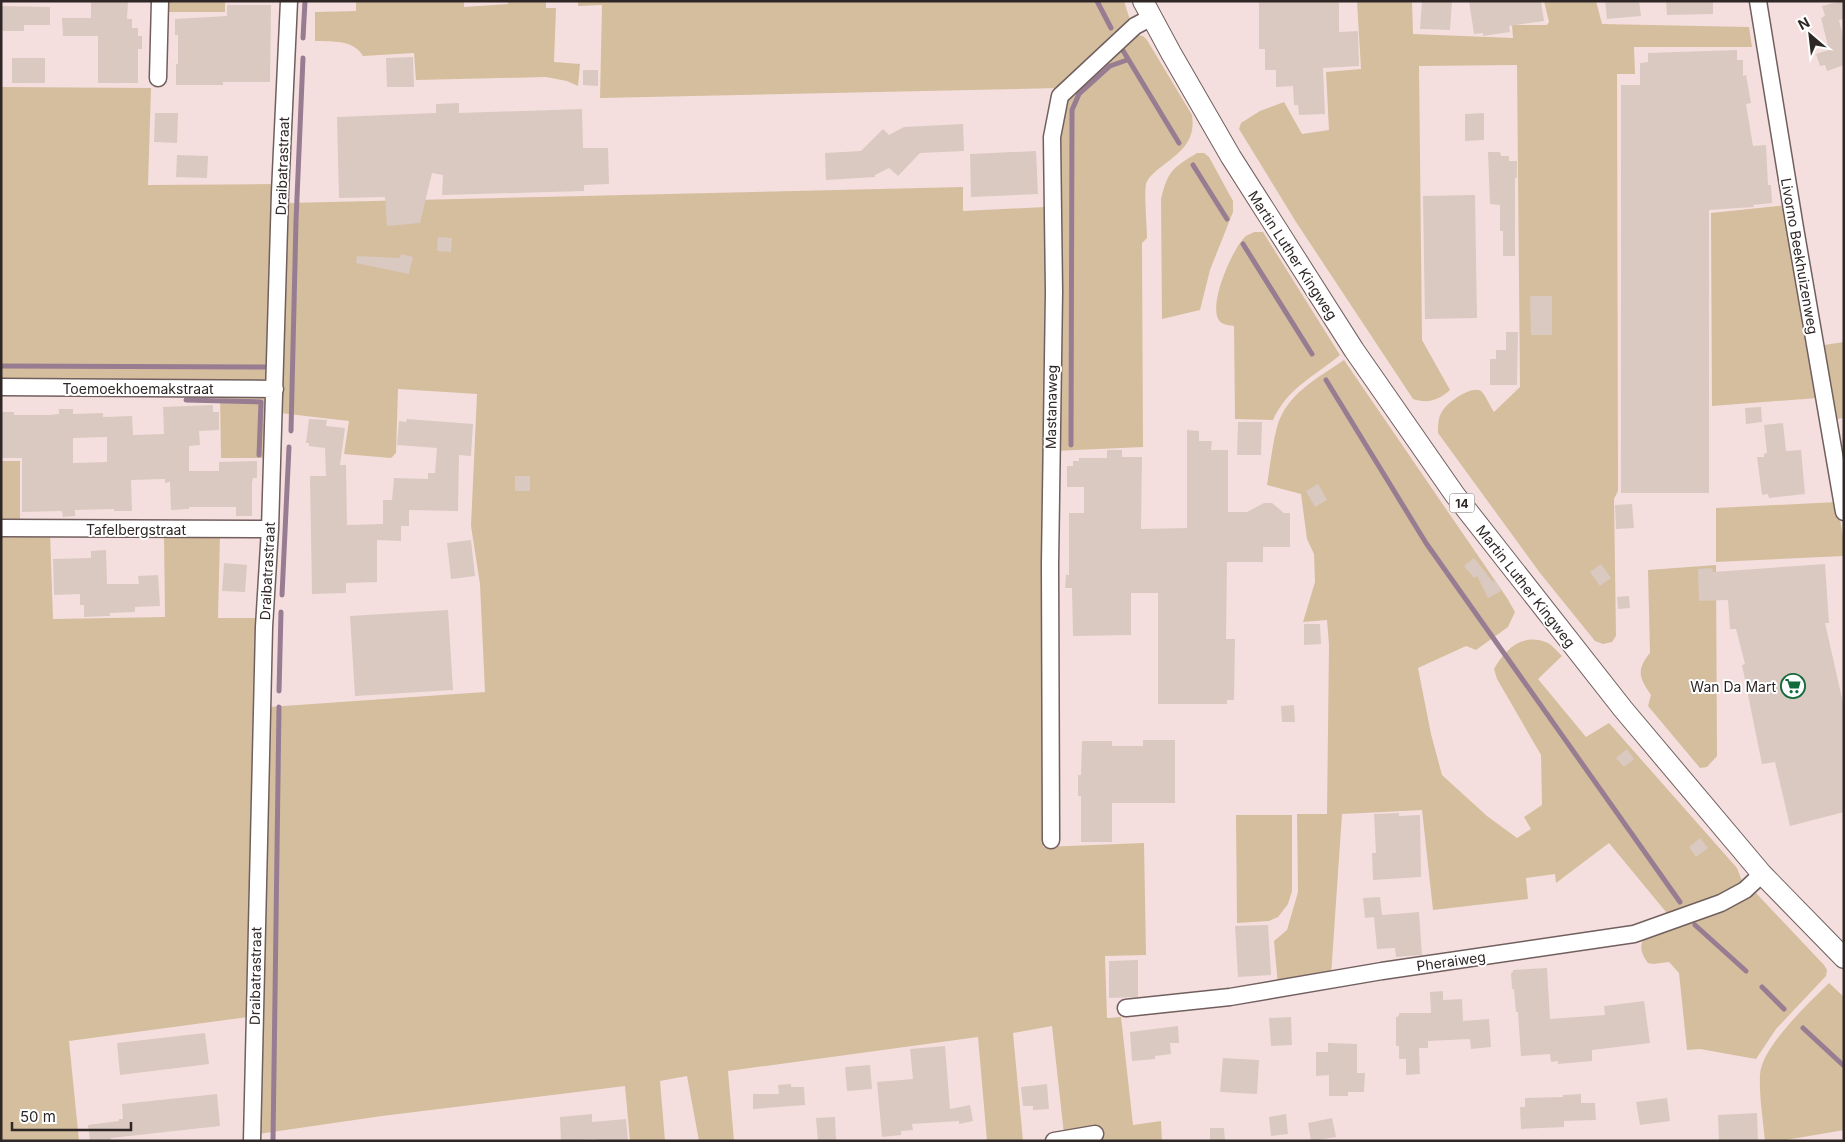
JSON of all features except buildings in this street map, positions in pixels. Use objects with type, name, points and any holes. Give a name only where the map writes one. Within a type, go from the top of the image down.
[{"type":"main road","name":"Martin Luther Kingweg","points":[[1148,9],[1170,53],[1240,172],[1354,350],[1455,495],[1623,709],[1762,874],[1844,958]]},
{"type":"street","points":[[158,78],[160,1]]},
{"type":"street","name":"Draibatrastraat","points":[[252,1141],[264,627],[270,529],[280,193],[289,1]]},
{"type":"street","name":"Livorno Beekhuizenweg","points":[[1758,1],[1794,228],[1844,512]]},
{"type":"street","name":"Mastanaweg","points":[[1051,840],[1050,554],[1054,292],[1052,137],[1060,96],[1135,26],[1148,9]]},
{"type":"street","name":"Toemoekhoemakstraat","points":[[1,387],[275,389]]},
{"type":"street","name":"Tafelbergstraat","points":[[1,528],[270,529]]},
{"type":"street","name":"Pheraiweg","points":[[1126,1008],[1230,997],[1390,970],[1634,934],[1720,903],[1745,890],[1762,874]]},
{"type":"street","points":[[1054,1141],[1095,1134]]},
{"type":"shaded area","points":[[164,1],[225,1],[225,12],[164,12]]},
{"type":"shaded area","points":[[356,1],[464,1],[464,7],[508,4],[508,1],[546,1],[546,8],[556,8],[554,62],[580,64],[578,86],[567,81],[546,77],[416,80],[414,53],[363,56],[354,47],[342,42],[315,41],[315,12],[356,11]]},
{"type":"shaded area","points":[[578,1],[1124,1],[1130,20],[1128,27],[1059,88],[600,98],[602,5],[578,6]]},
{"type":"shaded area","points":[[1357,1],[1412,1],[1413,34],[1513,38],[1512,25],[1547,25],[1549,22],[1544,1],[1596,1],[1602,24],[1749,27],[1752,47],[1634,47],[1635,74],[1617,74],[1618,491],[1614,499],[1616,636],[1612,642],[1603,644],[1595,641],[1540,573],[1438,433],[1441,413],[1460,395],[1472,390],[1481,391],[1494,412],[1520,387],[1517,65],[1419,66],[1422,340],[1450,390],[1433,400],[1413,399],[1296,222],[1239,129],[1241,123],[1260,111],[1284,102],[1302,134],[1329,130],[1326,72],[1361,69]]},
{"type":"shaded area","points":[[1137,35],[1143,36],[1147,40],[1192,115],[1193,124],[1192,132],[1186,145],[1152,174],[1148,179],[1145,189],[1147,238],[1142,243],[1143,447],[1054,451],[1057,135],[1068,96]]},
{"type":"shaded area","points":[[1,87],[151,88],[148,185],[276,184],[270,376],[265,381],[1,381]]},
{"type":"shaded area","points":[[1197,153],[1204,153],[1209,157],[1233,201],[1233,212],[1210,270],[1200,310],[1162,319],[1161,199],[1169,176],[1177,166]]},
{"type":"shaded area","points":[[963,187],[963,211],[1045,207],[1043,847],[1144,843],[1146,955],[1105,956],[1107,1018],[1121,1017],[1133,1125],[1161,1121],[1162,1141],[1086,1141],[1064,1134],[1052,1026],[1013,1033],[1023,1141],[987,1141],[978,1037],[728,1071],[734,1141],[699,1141],[687,1076],[660,1081],[665,1141],[630,1141],[625,1086],[382,1116],[258,1134],[269,707],[485,692],[480,584],[471,526],[477,394],[398,389],[396,453],[391,458],[344,454],[349,421],[280,413],[288,203]]},
{"type":"shaded area","points":[[1787,205],[1818,398],[1712,406],[1711,213]]},
{"type":"shaded area","points":[[1254,232],[1263,232],[1340,355],[1302,383],[1286,399],[1273,420],[1235,419],[1234,326],[1222,323],[1217,317],[1218,294],[1227,267],[1245,237]]},
{"type":"shaded area","points":[[1844,342],[1844,418],[1836,419],[1824,345]]},
{"type":"shaded area","points":[[1344,360],[1515,612],[1508,627],[1476,650],[1466,646],[1418,668],[1431,734],[1442,775],[1487,816],[1517,838],[1531,829],[1524,817],[1542,805],[1541,755],[1497,679],[1494,669],[1509,649],[1516,644],[1531,640],[1548,643],[1562,656],[1538,679],[1586,737],[1609,723],[1737,868],[1742,881],[1736,889],[1671,918],[1609,843],[1556,883],[1555,874],[1526,878],[1528,899],[1433,910],[1422,810],[1342,814],[1331,976],[1278,985],[1274,941],[1287,930],[1298,892],[1297,814],[1327,814],[1329,645],[1327,620],[1303,622],[1315,582],[1314,554],[1307,539],[1301,494],[1267,485],[1272,449],[1281,415],[1295,396],[1304,388]]},
{"type":"shaded area","points":[[220,395],[268,397],[268,458],[221,458]]},
{"type":"shaded area","points":[[1,461],[20,461],[20,522],[1,522]]},
{"type":"shaded area","points":[[1837,502],[1844,542],[1844,556],[1716,562],[1716,508]]},
{"type":"shaded area","points":[[50,533],[53,619],[165,617],[164,534],[220,535],[218,618],[258,618],[248,1017],[69,1041],[79,1141],[1,1141],[1,535]]},
{"type":"shaded area","points":[[1716,565],[1717,756],[1707,767],[1700,768],[1648,706],[1651,695],[1642,679],[1641,669],[1650,653],[1648,570]]},
{"type":"shaded area","points":[[1236,815],[1292,815],[1292,891],[1288,904],[1278,917],[1269,921],[1237,923]]},
{"type":"shaded area","points":[[1751,892],[1756,893],[1824,965],[1827,970],[1826,976],[1776,1029],[1756,1059],[1700,1049],[1687,1050],[1679,973],[1669,962],[1648,963],[1642,953],[1642,943],[1646,936]]},
{"type":"shaded area","points":[[1829,983],[1844,997],[1844,1130],[1780,1141],[1765,1141],[1760,1091],[1762,1064],[1777,1039],[1799,1013]]},
{"type":"waterway","points":[[303,38],[305,1]]},
{"type":"waterway","points":[[1097,1],[1111,28]]},
{"type":"waterway","points":[[1122,49],[1179,143]]},
{"type":"waterway","points":[[291,431],[296,221],[303,58]]},
{"type":"waterway","points":[[1071,445],[1072,110],[1079,94],[1110,66],[1127,60]]},
{"type":"waterway","points":[[1193,165],[1227,219]]},
{"type":"waterway","points":[[1243,244],[1312,354]]},
{"type":"waterway","points":[[1,366],[265,367]]},
{"type":"waterway","points":[[1326,380],[1426,543],[1680,902]]},
{"type":"waterway","points":[[186,400],[261,402],[259,455]]},
{"type":"waterway","points":[[282,595],[289,447]]},
{"type":"waterway","points":[[279,691],[281,612]]},
{"type":"waterway","points":[[273,1141],[279,707]]},
{"type":"waterway","points":[[1695,925],[1746,971]]},
{"type":"waterway","points":[[1762,987],[1784,1009]]},
{"type":"waterway","points":[[1803,1028],[1844,1066]]},
{"type":"place","name":"Wan Da Mart","points":[[1793,686]]}]
